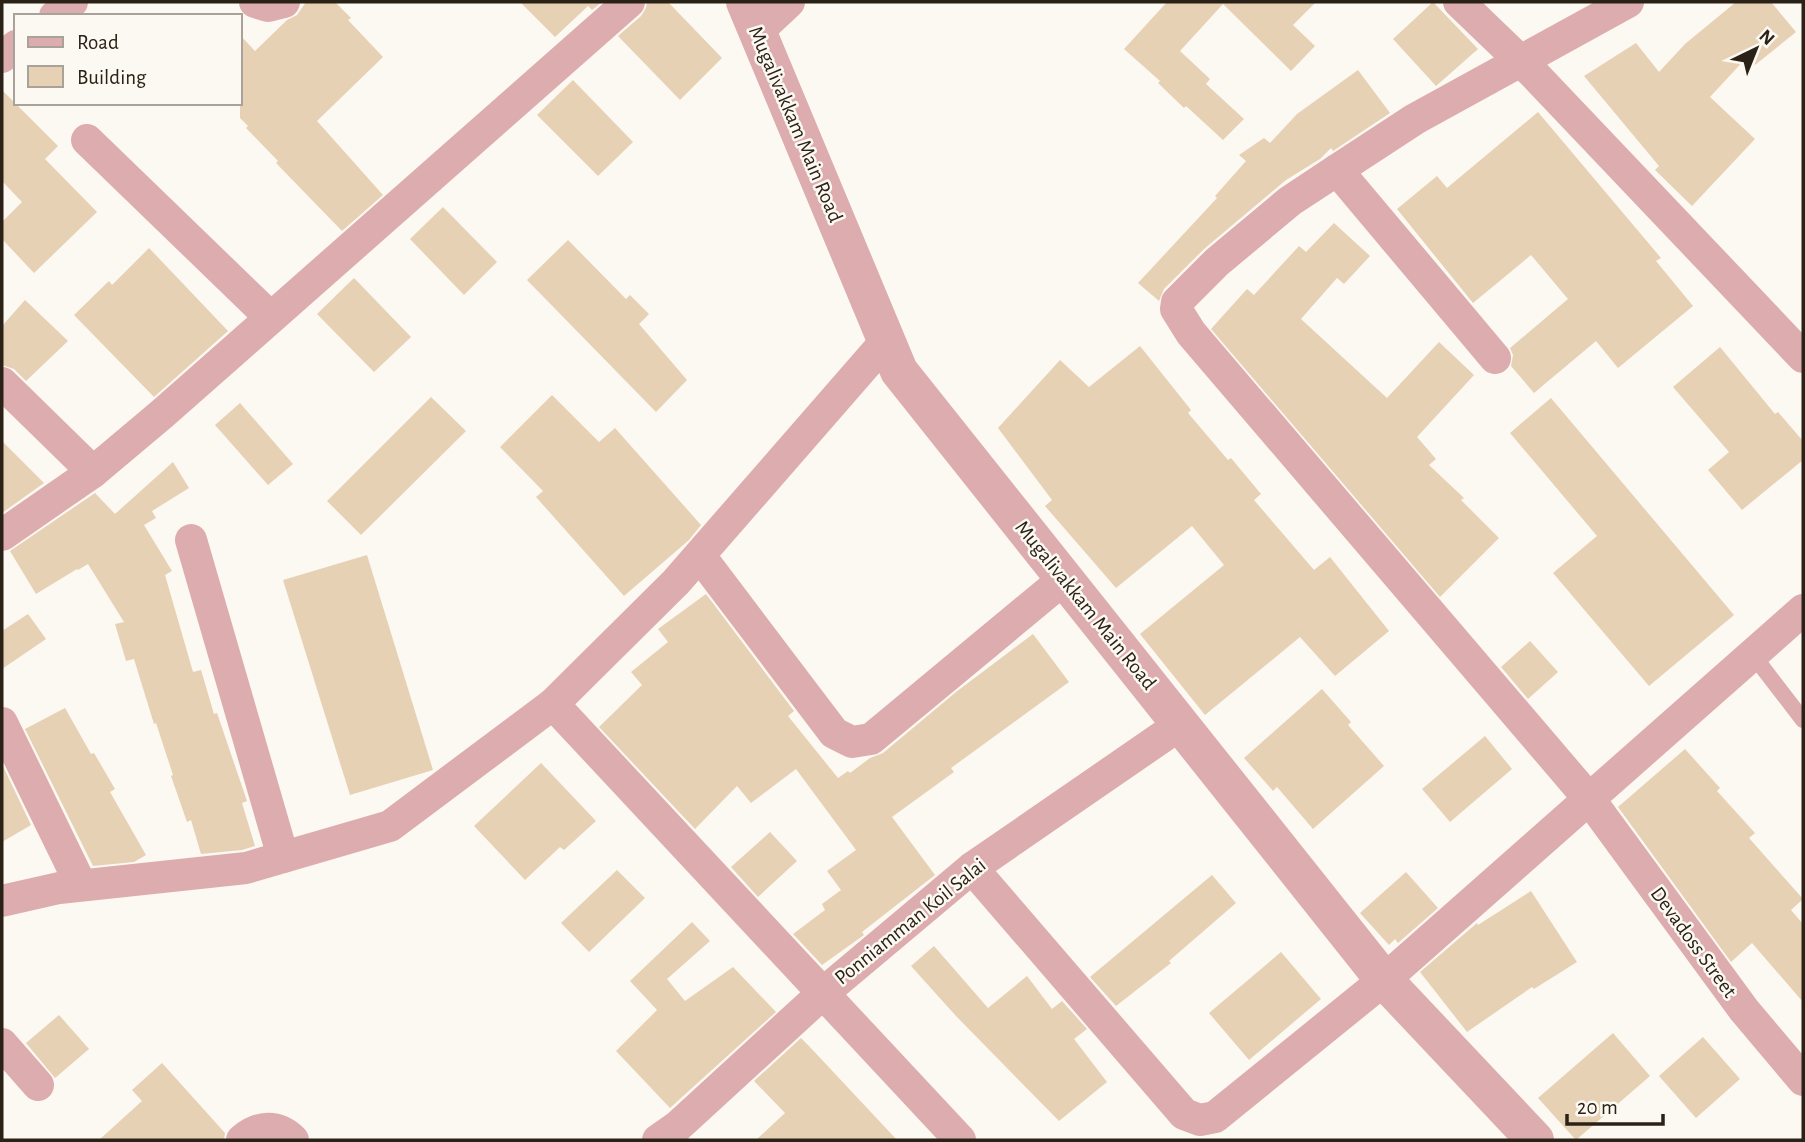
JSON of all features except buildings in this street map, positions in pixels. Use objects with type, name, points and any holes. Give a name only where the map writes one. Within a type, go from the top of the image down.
[{"type":"street","points":[[57,14],[72,2]]},
{"type":"street","points":[[255,2],[268,6],[284,2]]},
{"type":"street","points":[[2,535],[93,472],[162,414],[629,2]]},
{"type":"street","points":[[751,16],[789,2]]},
{"type":"street","points":[[1459,2],[1521,62],[1803,357]]},
{"type":"street","points":[[1495,358],[1337,170],[1415,119],[1628,2]]},
{"type":"street","name":"Mugalivakkam Main Road","points":[[751,16],[899,371],[1384,980],[1535,1140]]},
{"type":"street","points":[[87,139],[270,317]]},
{"type":"street","name":"Devadoss Street","points":[[1337,170],[1290,201],[1217,262],[1177,302],[1176,309],[1191,333],[1590,800],[1744,1010],[1803,1080]]},
{"type":"street","points":[[2,901],[81,885],[246,868],[390,826],[553,704],[700,556],[886,341]]},
{"type":"street","points":[[2,383],[93,472]]},
{"type":"street","points":[[191,540],[283,858]]},
{"type":"street","points":[[700,556],[834,733],[852,742],[871,739],[1065,579]]},
{"type":"street","points":[[972,868],[1184,1114],[1200,1120],[1215,1117],[1384,980],[1803,610]]},
{"type":"street","points":[[553,704],[960,1140]]},
{"type":"street","points":[[2,723],[81,885]]},
{"type":"street","name":"Ponniamman Koil Salai","points":[[675,1136],[822,994],[972,868],[1181,724]]},
{"type":"street","points":[[2,1044],[38,1085]]},
{"type":"street","points":[[242,1140],[256,1130],[267,1127],[282,1132],[293,1140]]},
{"type":"lane","points":[[1753,655],[1803,720]]}]
